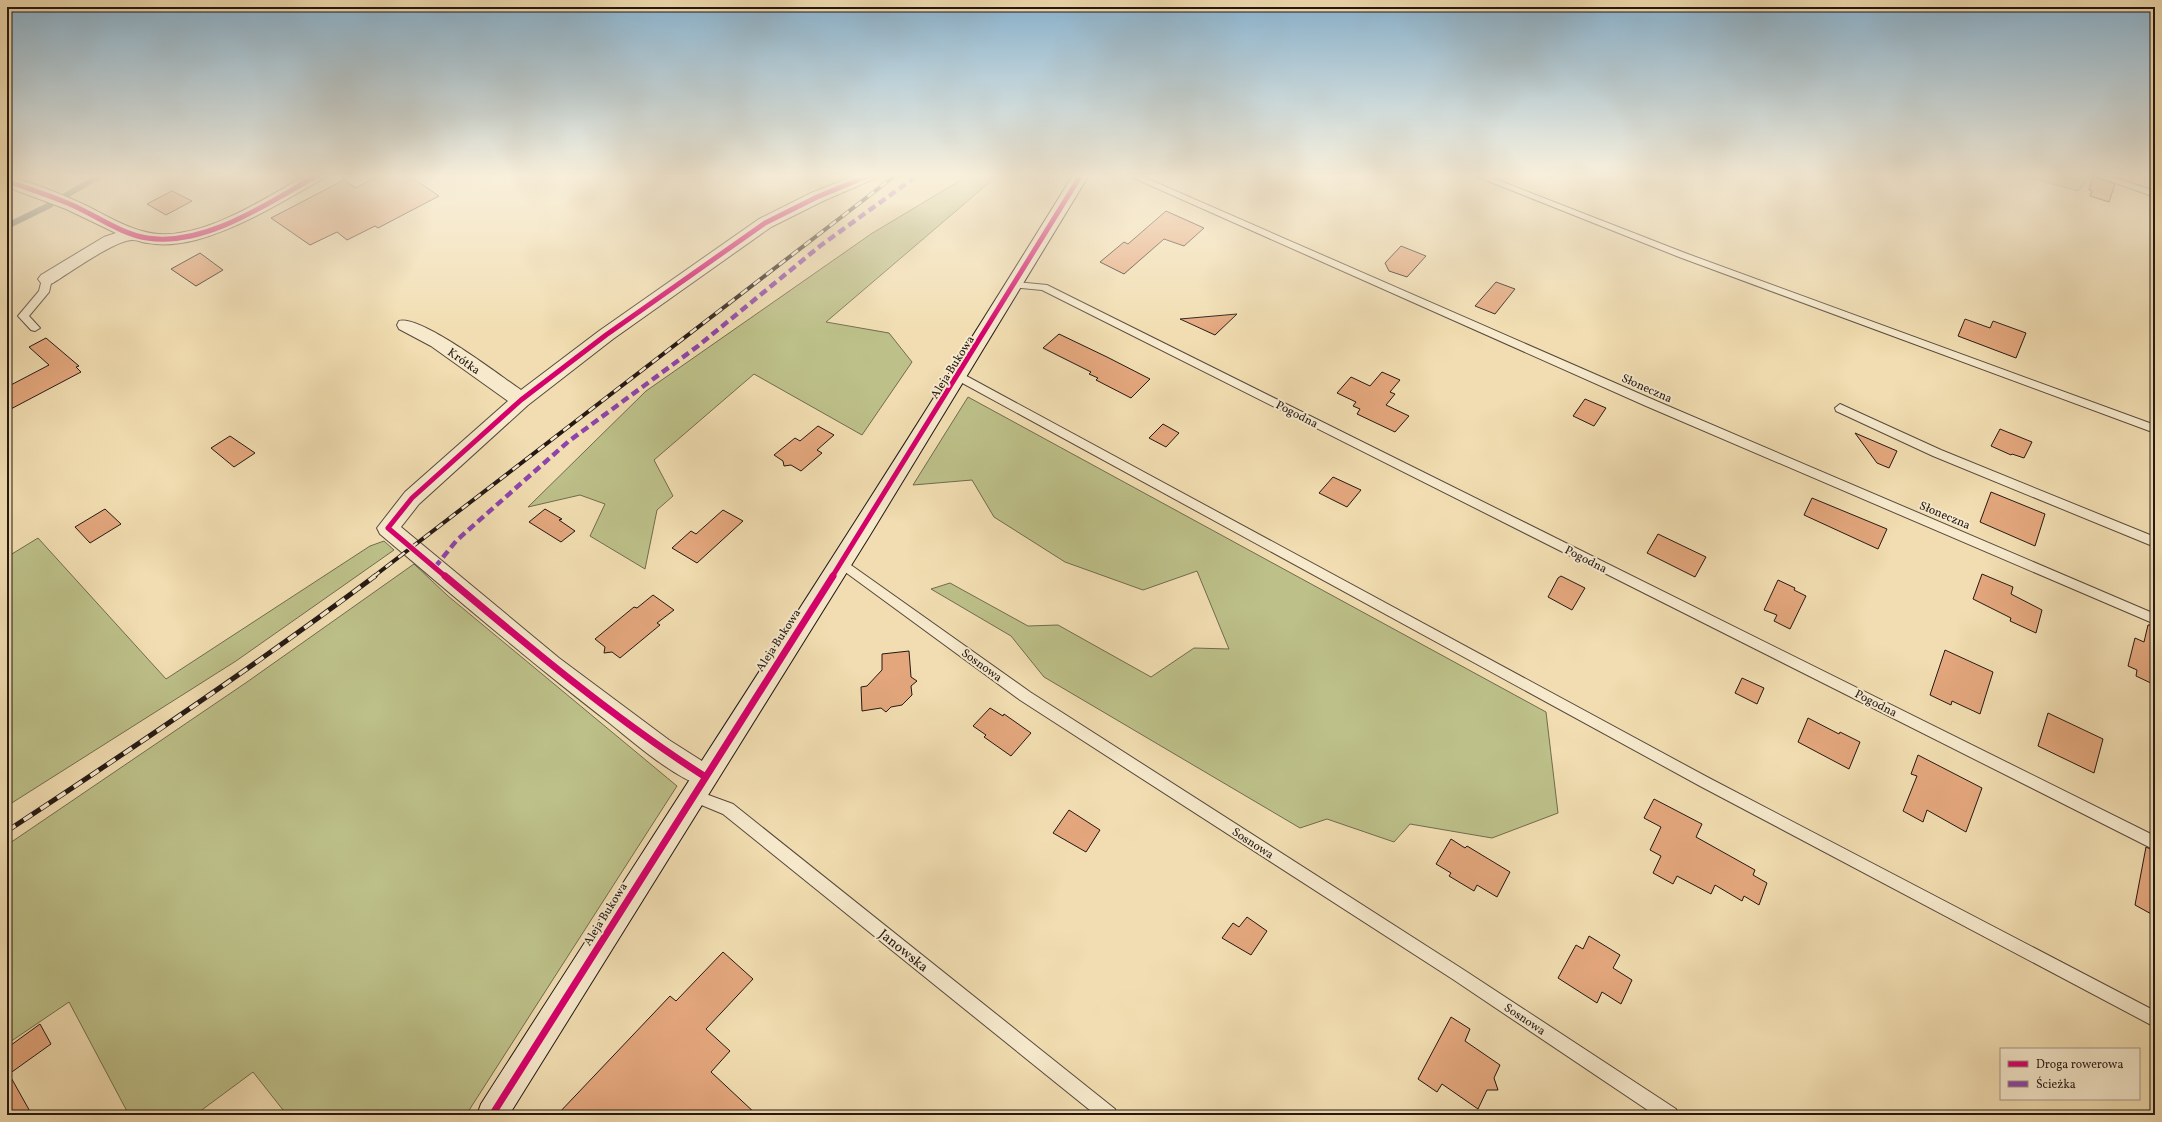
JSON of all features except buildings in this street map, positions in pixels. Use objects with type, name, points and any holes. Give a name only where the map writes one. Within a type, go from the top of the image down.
[{"type":"street","points":[[118,227],[148,239],[166,239],[195,235],[215,227]]},
{"type":"street","points":[[704,776],[660,748],[551,665],[388,528],[412,498],[521,400],[606,335],[697,272],[750,232],[759,227]]},
{"type":"street","name":"Aleja Bukowa","points":[[492,1115],[704,776],[960,376],[1050,227]]},
{"type":"street","points":[[47,279],[110,241],[132,234]]},
{"type":"street","name":"Krótka","points":[[406,325],[438,342],[521,400]]},
{"type":"lane","name":"Słoneczna","points":[[1250,227],[1650,403],[2155,619]]},
{"type":"lane","points":[[1611,227],[1682,255],[2155,429]]},
{"type":"lane","points":[[35,328],[23,316],[44,292],[47,279]]},
{"type":"lane","name":"Pogodna","points":[[1015,285],[1044,287],[2155,843]]},
{"type":"lane","points":[[960,376],[1534,691],[1964,920],[2155,1019]]},
{"type":"lane","points":[[1840,408],[1937,452],[2155,542]]},
{"type":"lane","name":"Sosnowa","points":[[841,563],[1025,696],[1459,975],[1670,1115]]},
{"type":"lane","name":"Janowska","points":[[692,795],[728,809],[1109,1115]]},
{"type":"green space","points":[[882,227],[937,227],[826,322],[889,333],[912,362],[862,435],[754,374],[654,460],[673,496],[657,510],[645,569],[590,536],[605,504],[580,495],[528,507],[646,391]]},
{"type":"green space","points":[[968,397],[1546,712],[1558,813],[1492,838],[1410,824],[1394,842],[1327,819],[1300,828],[1044,677],[1011,636],[931,589],[950,583],[1028,626],[1058,625],[1151,677],[1194,648],[1229,649],[1197,571],[1143,590],[1065,562],[994,517],[972,480],[913,485]]},
{"type":"green space","points":[[38,538],[166,679],[370,546],[384,541],[394,550],[236,661],[7,806],[7,557]]},
{"type":"green space","points":[[414,564],[448,596],[677,786],[466,1115],[287,1115],[253,1072],[195,1115],[129,1115],[69,1002],[7,1044],[7,845],[247,682]]},
{"type":"railway","points":[[373,577],[828,227]]},
{"type":"railway","points":[[7,831],[193,706],[375,576]]},
{"type":"marked path","points":[[435,567],[457,540],[569,441],[698,346],[820,246],[846,227]]},
{"type":"cycle path","points":[[117,227],[137,236],[167,239],[189,236],[216,227]]},
{"type":"cycle path","points":[[704,776],[660,748],[551,665],[388,528],[412,498],[521,400],[606,335],[759,227]]},
{"type":"cycle path","points":[[492,1115],[936,412],[1049,227]]}]
